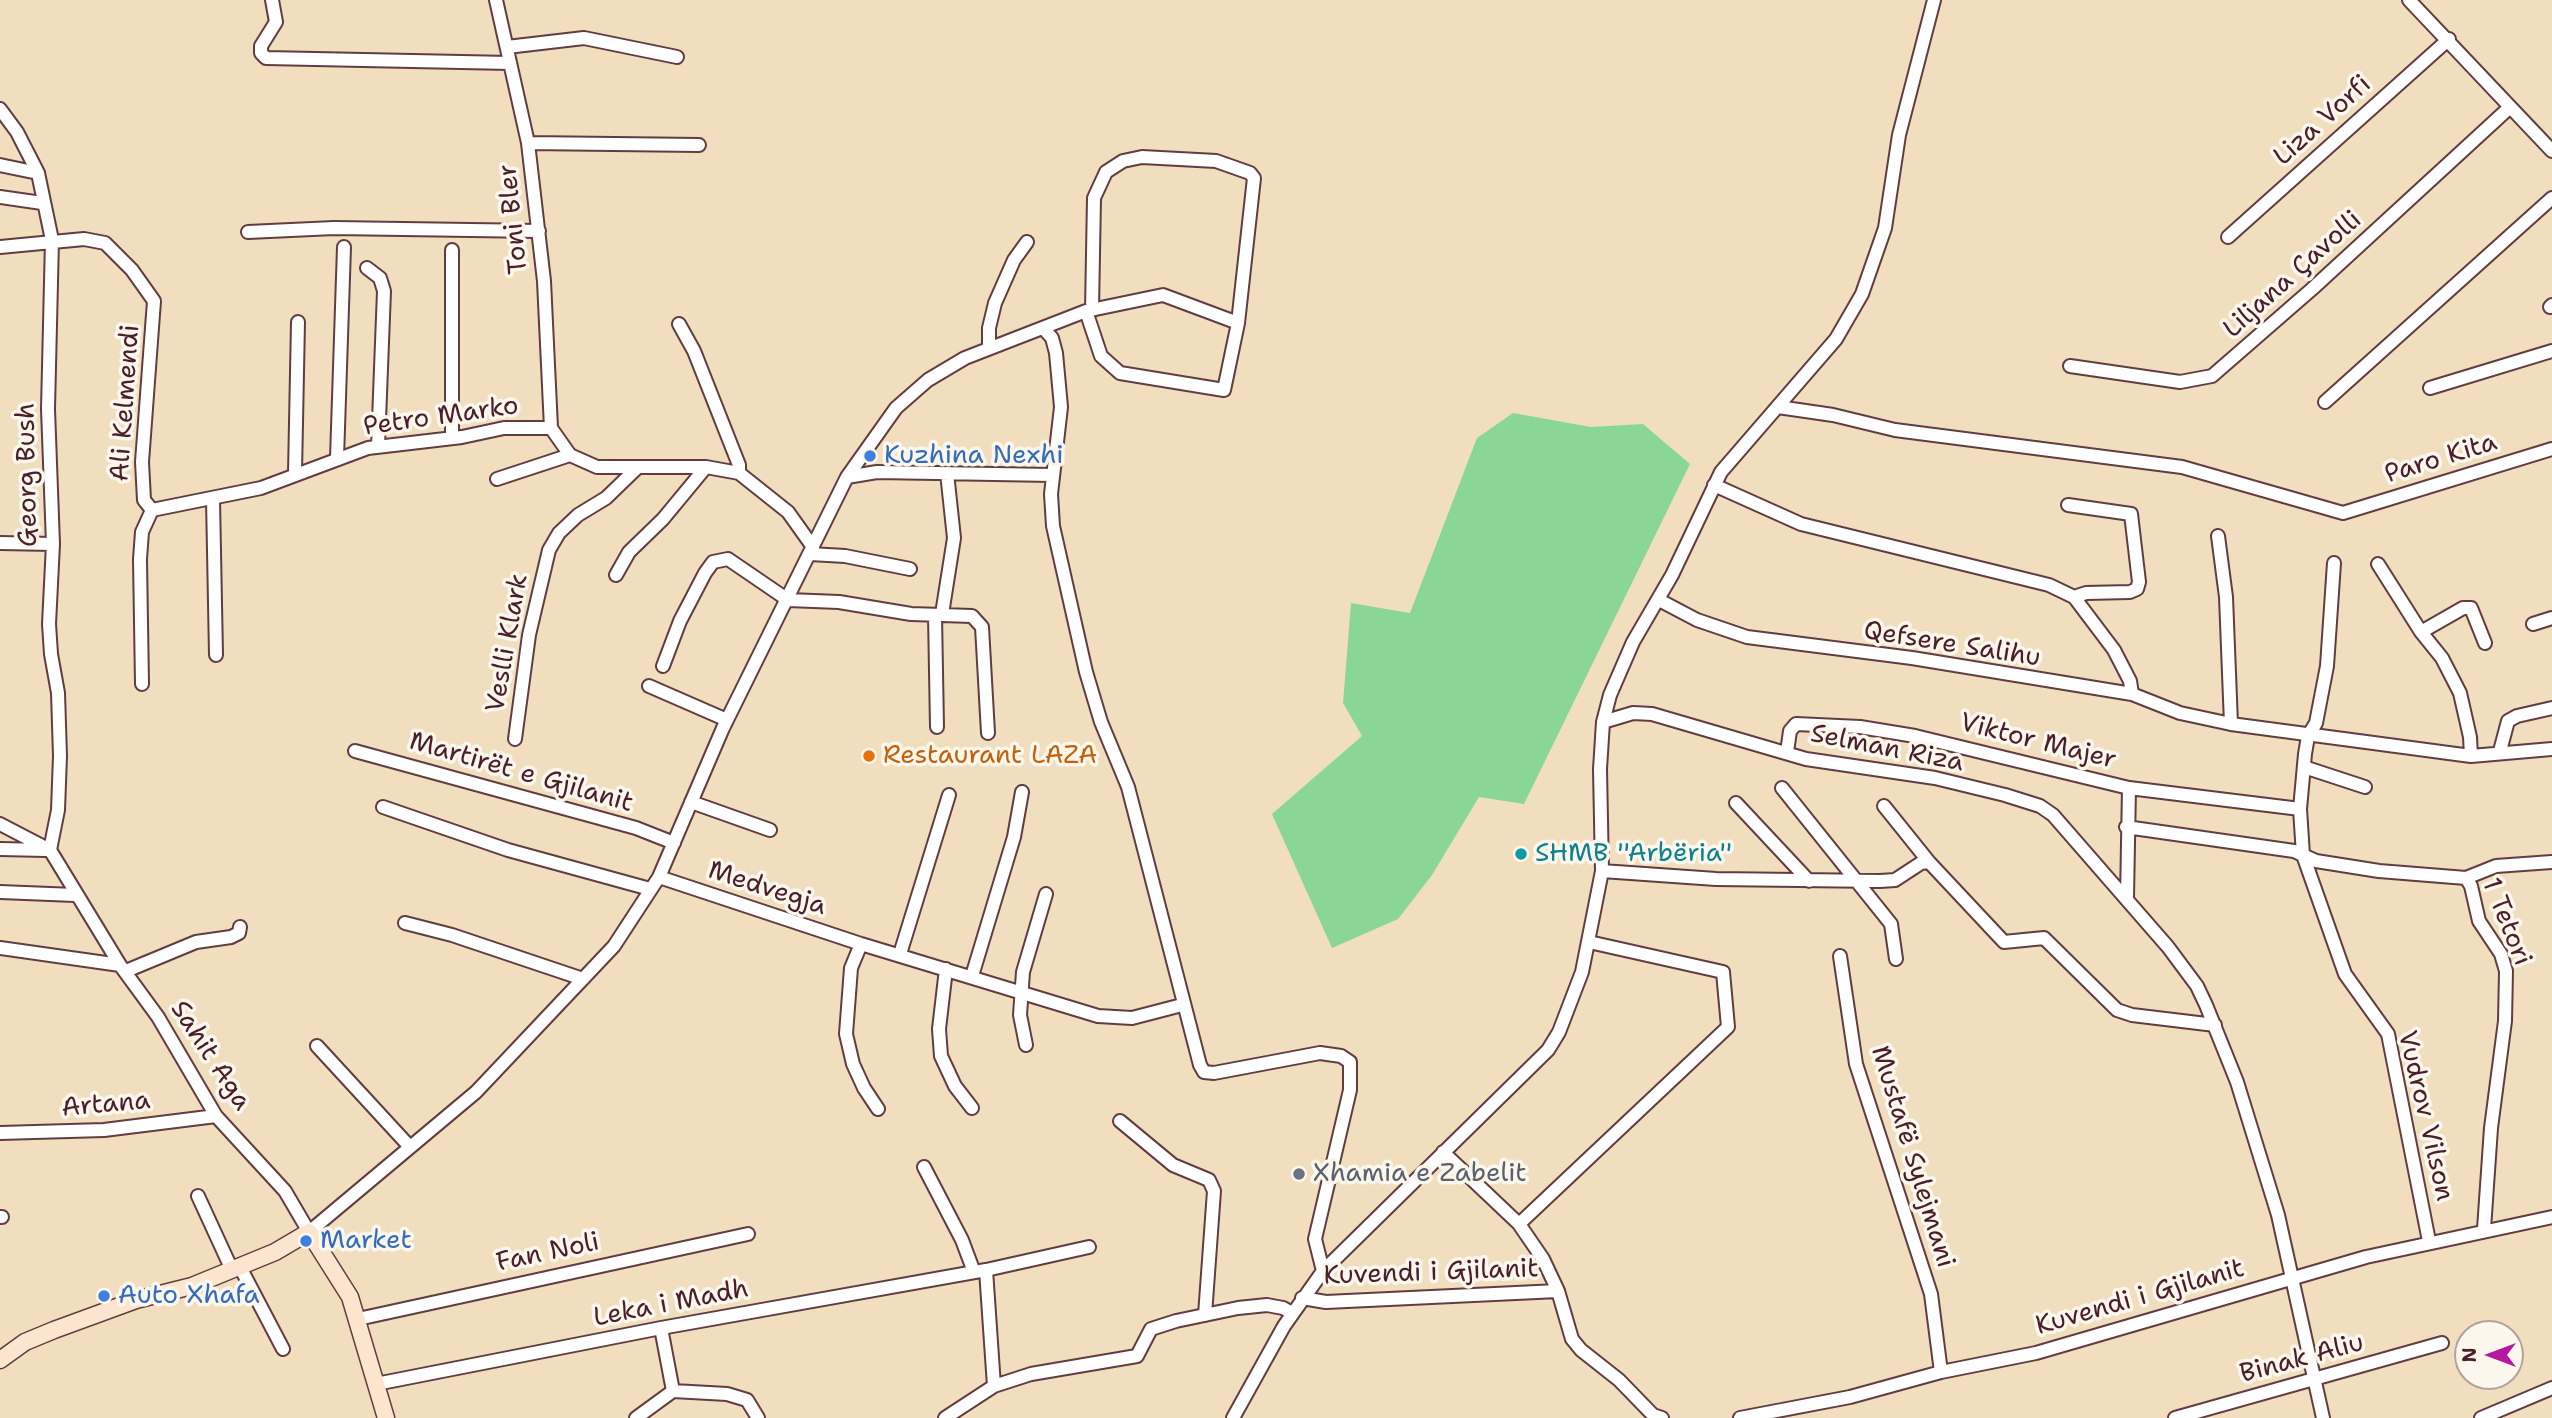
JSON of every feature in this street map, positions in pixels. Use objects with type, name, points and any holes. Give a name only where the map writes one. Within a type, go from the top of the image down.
[{"type":"street","points":[[272,0],[276,22],[261,46],[261,53],[266,58],[510,63]]},
{"type":"street","points":[[496,0],[528,143]]},
{"type":"street","points":[[1233,1418],[1292,1313],[1323,1271],[1548,1050],[1569,1007],[1589,942],[1602,871],[1600,769],[1603,722],[1620,669],[1659,600],[1714,485],[1742,446],[1836,340],[1851,316],[1871,272],[1885,228],[1905,104],[1934,0]]},
{"type":"street","points":[[2409,0],[2552,151]]},
{"type":"street","points":[[507,47],[584,38],[677,57]]},
{"type":"street","name":"Liza Vorfi","points":[[2228,237],[2448,39]]},
{"type":"street","name":"Liljana Çavolli","points":[[2070,366],[2180,382],[2212,376],[2322,280],[2509,108]]},
{"type":"street","name":"Georg Bush","points":[[0,109],[17,132],[37,173],[52,240],[48,435],[53,544],[49,624],[58,693],[60,756],[58,810],[50,850]]},
{"type":"street","name":"Toni Bler","points":[[551,428],[539,231],[528,143],[699,145]]},
{"type":"street","points":[[1142,157],[1216,161],[1250,173],[1254,178],[1238,323],[1227,386],[1217,391],[1120,373],[1109,366],[1101,356],[1089,310],[1094,198],[1106,172],[1123,161],[1142,157]]},
{"type":"street","points":[[0,164],[37,173]]},
{"type":"street","points":[[0,197],[42,203]]},
{"type":"street","points":[[2325,402],[2552,198]]},
{"type":"street","points":[[248,232],[334,228],[539,231]]},
{"type":"street","name":"Ali Kelmendi","points":[[0,247],[52,240],[84,239],[104,243],[132,270],[154,300],[142,462],[144,500],[152,510],[142,532],[140,559],[142,684]]},
{"type":"street","points":[[989,348],[989,328],[995,303],[1014,260],[1027,242]]},
{"type":"street","name":"Petro Marko","points":[[337,458],[344,247]]},
{"type":"street","points":[[452,250],[452,438]]},
{"type":"street","points":[[367,268],[380,278],[384,291],[379,446]]},
{"type":"street","points":[[0,1360],[24,1342],[236,1269],[309,1232],[477,1092],[614,946],[659,877],[727,720],[847,477],[896,408],[928,380],[989,348],[1089,310],[1170,296],[1238,323]]},
{"type":"street","points":[[295,473],[298,322]]},
{"type":"street","points":[[679,324],[699,363],[739,465],[739,473]]},
{"type":"street","points":[[1043,328],[1052,338],[1061,407],[1053,475],[1053,527],[1086,672],[1101,722],[1128,787],[1199,1065],[1204,1072],[1237,1069],[1320,1053],[1342,1056],[1350,1062],[1350,1090],[1315,1239],[1323,1271]]},
{"type":"street","points":[[2430,388],[2552,351]]},
{"type":"street","name":"Paro Kita","points":[[1778,407],[1844,417],[1895,430],[2182,467],[2343,513],[2552,449]]},
{"type":"street","name":"Petro Marko","points":[[152,510],[261,488],[337,458],[379,446],[452,438],[504,428],[551,428]]},
{"type":"street","points":[[551,428],[570,455],[597,467],[706,467],[739,473],[788,512],[812,551],[911,569]]},
{"type":"street","points":[[497,478],[570,455]]},
{"type":"street","points":[[616,575],[629,552],[706,467]]},
{"type":"street","name":"Veslli Klark","points":[[515,739],[531,625],[549,550],[559,533],[578,515],[606,498],[636,469]]},
{"type":"street","points":[[847,477],[877,472],[1053,475]]},
{"type":"street","points":[[937,727],[938,615],[954,538],[947,473]]},
{"type":"street","points":[[1714,485],[1801,524],[2049,585],[2074,597],[2114,650],[2130,681],[2132,694]]},
{"type":"street","points":[[213,499],[216,655]]},
{"type":"street","points":[[2068,505],[2131,514],[2139,582],[2137,589],[2130,592],[2086,593],[2074,597]]},
{"type":"street","points":[[2218,536],[2226,597],[2231,724]]},
{"type":"street","points":[[0,543],[53,544]]},
{"type":"street","points":[[663,666],[680,621],[713,562],[727,559],[788,600],[839,602],[938,615],[972,616],[982,627],[988,733]]},
{"type":"street","name":"Vudrov Vilson","points":[[2334,563],[2327,666],[2316,723],[2308,736],[2304,767],[2300,809],[2303,855],[2345,974],[2388,1034],[2429,1241]]},
{"type":"street","points":[[2378,564],[2421,632],[2442,658],[2460,693],[2470,737],[2471,756]]},
{"type":"street","name":"Qefsere Salihu","points":[[1659,600],[1697,620],[1747,637],[1912,658],[2132,694],[2180,713],[2231,724],[2471,756],[2500,751],[2552,749]]},
{"type":"street","points":[[2421,632],[2463,608],[2471,608],[2485,643]]},
{"type":"street","points":[[2533,624],[2552,618]]},
{"type":"street","points":[[649,686],[727,720]]},
{"type":"street","points":[[2500,751],[2508,721],[2517,716],[2552,708]]},
{"type":"street","name":"Selman Riza","points":[[1603,722],[1633,713],[1652,714],[1831,763],[1935,778],[2040,806],[2053,815],[2127,898],[2197,986],[2215,1025],[2237,1082],[2274,1203],[2323,1418]]},
{"type":"street","name":"Viktor Majer","points":[[1787,752],[1790,731],[1796,724],[1860,727],[1915,736],[2129,788],[2300,809]]},
{"type":"street","name":"Martirët e Gjilanit","points":[[355,751],[622,825],[674,843]]},
{"type":"street","points":[[2304,767],[2365,787]]},
{"type":"street","points":[[1783,788],[1891,924],[1896,959]]},
{"type":"street","points":[[2127,898],[2126,827],[2129,788]]},
{"type":"street","points":[[972,976],[1014,837],[1022,792]]},
{"type":"street","points":[[900,954],[949,795]]},
{"type":"street","points":[[691,802],[770,830]]},
{"type":"street","points":[[1736,803],[1809,881]]},
{"type":"street","points":[[1884,806],[1929,862],[2004,943],[2044,938],[2117,1010],[2132,1015],[2215,1025]]},
{"type":"street","points":[[383,807],[508,850],[650,889]]},
{"type":"street","points":[[0,824],[50,850]]},
{"type":"street","points":[[2126,827],[2257,845],[2303,855]]},
{"type":"street","points":[[0,849],[50,850]]},
{"type":"street","name":"Sahit Aga","points":[[50,850],[75,895],[158,1017],[216,1116],[285,1191],[309,1232]]},
{"type":"street","name":"1 Tetori","points":[[2303,855],[2316,861],[2379,872],[2466,878],[2471,886],[2479,921],[2501,954],[2506,971],[2505,1021],[2491,1128],[2484,1229]]},
{"type":"street","points":[[1602,871],[1716,879],[1880,881],[1895,880],[1921,863],[1929,862]]},
{"type":"street","points":[[2466,878],[2496,866],[2552,862]]},
{"type":"street","name":"Medvegja","points":[[659,877],[861,944],[1021,990],[1098,1016],[1132,1018],[1182,1005]]},
{"type":"street","points":[[0,892],[75,895]]},
{"type":"street","points":[[1026,1045],[1020,1016],[1023,972],[1046,894]]},
{"type":"street","points":[[405,923],[452,935],[583,979]]},
{"type":"street","points":[[0,948],[123,968],[196,943],[231,937],[239,933],[240,926]]},
{"type":"street","points":[[1520,1223],[1728,1027],[1723,972],[1589,942]]},
{"type":"street","points":[[861,944],[851,968],[846,1034],[853,1063],[864,1088],[878,1109]]},
{"type":"street","name":"Mustafë Sylejmani","points":[[1840,956],[1856,1064],[1931,1294],[1941,1372]]},
{"type":"street","points":[[946,969],[939,1029],[942,1056],[955,1086],[972,1108]]},
{"type":"street","points":[[317,1045],[410,1147]]},
{"type":"street","name":"Artana","points":[[0,1133],[104,1130],[216,1116]]},
{"type":"street","points":[[1120,1121],[1172,1165],[1209,1180],[1214,1191],[1205,1315]]},
{"type":"street","points":[[1443,1152],[1520,1223],[1543,1259],[1558,1291]]},
{"type":"street","points":[[925,1167],[980,1271],[994,1386]]},
{"type":"street","points":[[198,1196],[236,1269],[283,1349]]},
{"type":"street","name":"Kuvendi i Gjilanit","points":[[1740,1418],[1850,1397],[1941,1372],[2077,1342],[2291,1277],[2429,1241],[2552,1217]]},
{"type":"street","points":[[309,1232],[350,1297],[376,1384],[383,1418]]},
{"type":"street","name":"Fan Noli","points":[[358,1319],[748,1234]]},
{"type":"street","name":"Leka i Madh","points":[[376,1384],[660,1328],[980,1271],[1089,1247]]},
{"type":"street","name":"Kuvendi i Gjilanit","points":[[1302,1298],[1326,1302],[1558,1291],[1572,1339],[1581,1350],[1619,1380],[1653,1415],[1662,1418]]},
{"type":"street","points":[[945,1418],[994,1386],[1031,1374],[1137,1356],[1151,1329],[1205,1315],[1266,1306],[1283,1308],[1292,1313]]},
{"type":"street","points":[[660,1328],[673,1391]]},
{"type":"street","name":"Binak Aliu","points":[[2175,1418],[2442,1343]]},
{"type":"street","points":[[2481,1418],[2552,1388]]},
{"type":"street","points":[[636,1418],[673,1391],[727,1394],[747,1400],[758,1418]]},
{"type":"green space","points":[[1513,413],[1591,427],[1643,424],[1690,464],[1524,804],[1479,797],[1432,875],[1398,919],[1332,948],[1272,814],[1362,736],[1343,703],[1351,603],[1410,613],[1477,438]]},
{"type":"place","name":"Kuzhina Nexhi","points":[[870,456]]},
{"type":"place","name":"Restaurant LAZA","points":[[869,756]]},
{"type":"place","name":"SHMB ''Arbëria''","points":[[1521,854]]},
{"type":"place","name":"Xhamia e Zabelit","points":[[1299,1174]]},
{"type":"place","name":"Market","points":[[306,1241]]},
{"type":"place","name":"Auto Xhafa","points":[[104,1296]]}]
